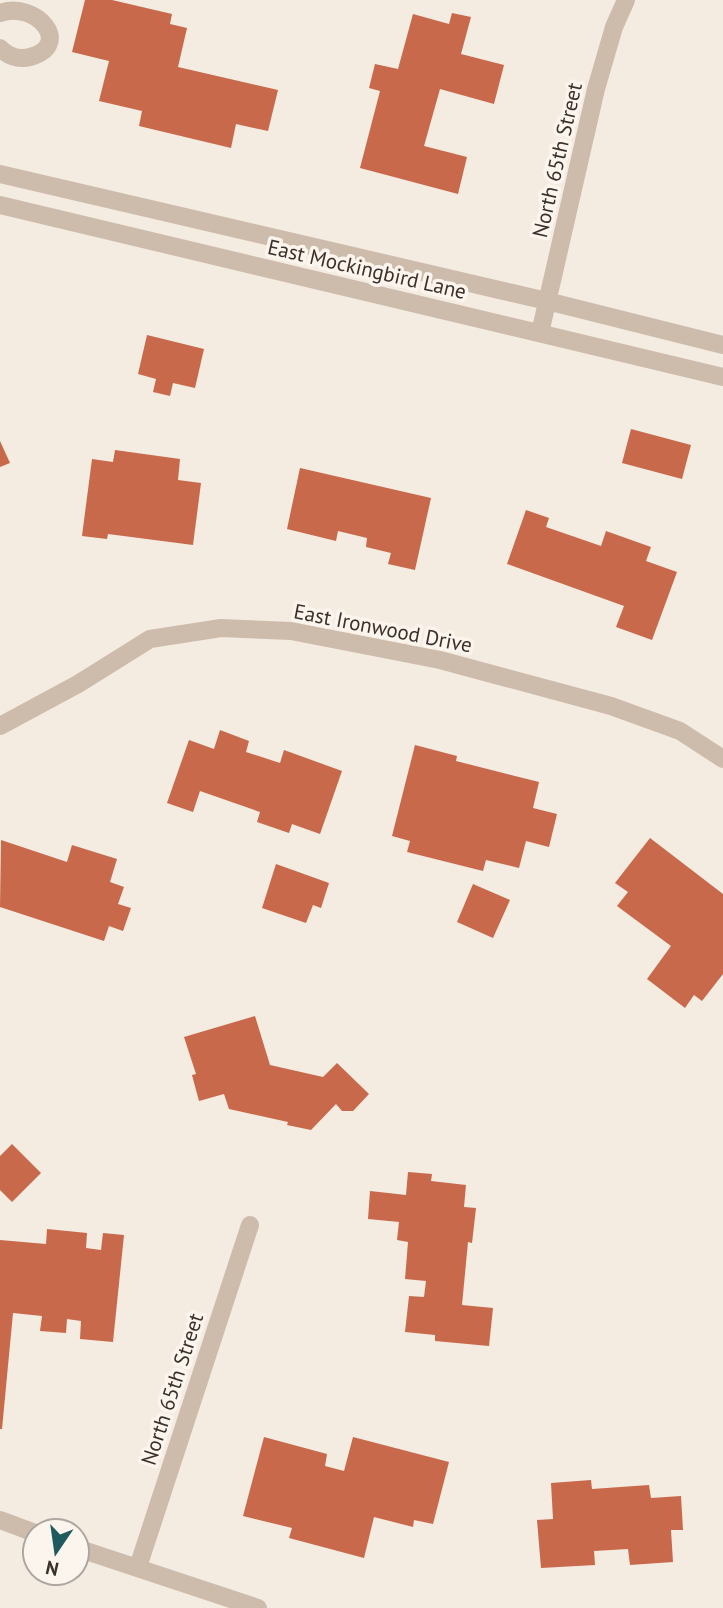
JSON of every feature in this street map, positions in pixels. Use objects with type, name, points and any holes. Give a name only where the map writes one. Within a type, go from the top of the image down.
[{"type":"street","name":"North 65th Street","points":[[540,333],[596,89],[614,27],[626,0]]},
{"type":"street","points":[[0,13],[13,4],[31,4],[46,16],[50,33],[47,42],[35,56],[17,58],[0,48]]},
{"type":"street","name":"East Mockingbird Lane","points":[[0,174],[547,301],[723,345]]},
{"type":"street","name":"East Mockingbird Lane","points":[[0,205],[723,377]]},
{"type":"street","name":"East Ironwood Drive","points":[[0,726],[78,684],[150,639],[221,628],[291,631],[440,660],[611,706],[680,731],[723,759]]},
{"type":"street","name":"North 65th Street","points":[[138,1567],[250,1225]]},
{"type":"street","points":[[0,1520],[21,1528]]},
{"type":"street","points":[[91,1552],[258,1608]]},
{"type":"building","points":[[85,0],[112,0],[172,14],[170,24],[187,28],[178,67],[278,90],[268,131],[236,124],[231,148],[139,126],[142,111],[99,101],[109,61],[72,52]]},
{"type":"building","points":[[452,13],[471,17],[461,54],[504,65],[494,104],[440,89],[424,146],[467,157],[458,194],[360,168],[380,91],[369,88],[375,64],[398,69],[413,14],[449,24]]},
{"type":"building","points":[[147,335],[204,349],[195,388],[173,383],[170,396],[153,392],[156,379],[138,374]]},
{"type":"building","points":[[631,429],[691,445],[682,479],[622,463]]},
{"type":"building","points":[[0,441],[10,463],[0,467]]},
{"type":"building","points":[[115,450],[180,459],[178,480],[201,483],[193,545],[108,534],[107,539],[82,536],[92,459],[113,462]]},
{"type":"building","points":[[300,468],[431,498],[415,570],[388,564],[391,553],[366,547],[367,538],[338,531],[336,541],[287,529]]},
{"type":"building","points":[[526,510],[549,518],[546,527],[601,546],[606,531],[651,547],[646,561],[677,572],[652,640],[616,627],[624,606],[507,564]]},
{"type":"building","points":[[220,730],[249,741],[246,752],[280,763],[284,750],[342,771],[320,834],[292,824],[289,833],[257,822],[260,812],[200,791],[193,812],[167,803],[189,740],[214,749]]},
{"type":"building","points":[[415,745],[457,756],[456,761],[539,782],[533,808],[557,814],[549,847],[526,841],[519,868],[486,860],[483,871],[407,852],[410,841],[392,836]]},
{"type":"building","points":[[650,838],[723,894],[723,974],[702,1001],[694,995],[685,1008],[647,979],[671,946],[617,906],[628,892],[615,883]]},
{"type":"building","points":[[1,840],[67,862],[72,845],[117,859],[110,882],[124,887],[118,904],[131,908],[123,931],[109,926],[104,941],[0,907]]},
{"type":"building","points":[[276,864],[329,883],[321,908],[313,905],[306,923],[262,908]]},
{"type":"building","points":[[473,884],[510,900],[493,938],[457,922]]},
{"type":"building","points":[[255,1016],[270,1065],[323,1077],[337,1063],[369,1094],[353,1111],[342,1111],[336,1104],[311,1130],[229,1109],[224,1094],[199,1101],[192,1075],[196,1074],[184,1037]]},
{"type":"building","points":[[12,1144],[41,1173],[12,1202],[0,1190],[0,1156]]},
{"type":"building","points":[[408,1172],[432,1174],[431,1181],[466,1185],[464,1207],[476,1208],[472,1243],[468,1242],[462,1305],[493,1308],[489,1346],[435,1341],[435,1335],[405,1332],[409,1296],[424,1297],[426,1281],[405,1279],[408,1242],[397,1240],[399,1222],[368,1219],[370,1191],[406,1195]]},
{"type":"building","points":[[47,1229],[87,1233],[86,1248],[101,1250],[103,1233],[124,1235],[113,1342],[80,1339],[81,1321],[67,1319],[66,1333],[40,1331],[42,1316],[13,1313],[0,1429],[0,1240],[46,1244]]},
{"type":"building","points":[[264,1437],[327,1454],[325,1466],[344,1471],[353,1437],[449,1462],[433,1524],[414,1520],[413,1527],[374,1517],[364,1558],[289,1538],[292,1528],[243,1516]]},
{"type":"building","points":[[591,1480],[592,1489],[649,1485],[651,1498],[681,1496],[683,1530],[671,1530],[673,1562],[630,1565],[628,1549],[594,1551],[595,1565],[541,1568],[537,1520],[553,1519],[551,1483]]}]
